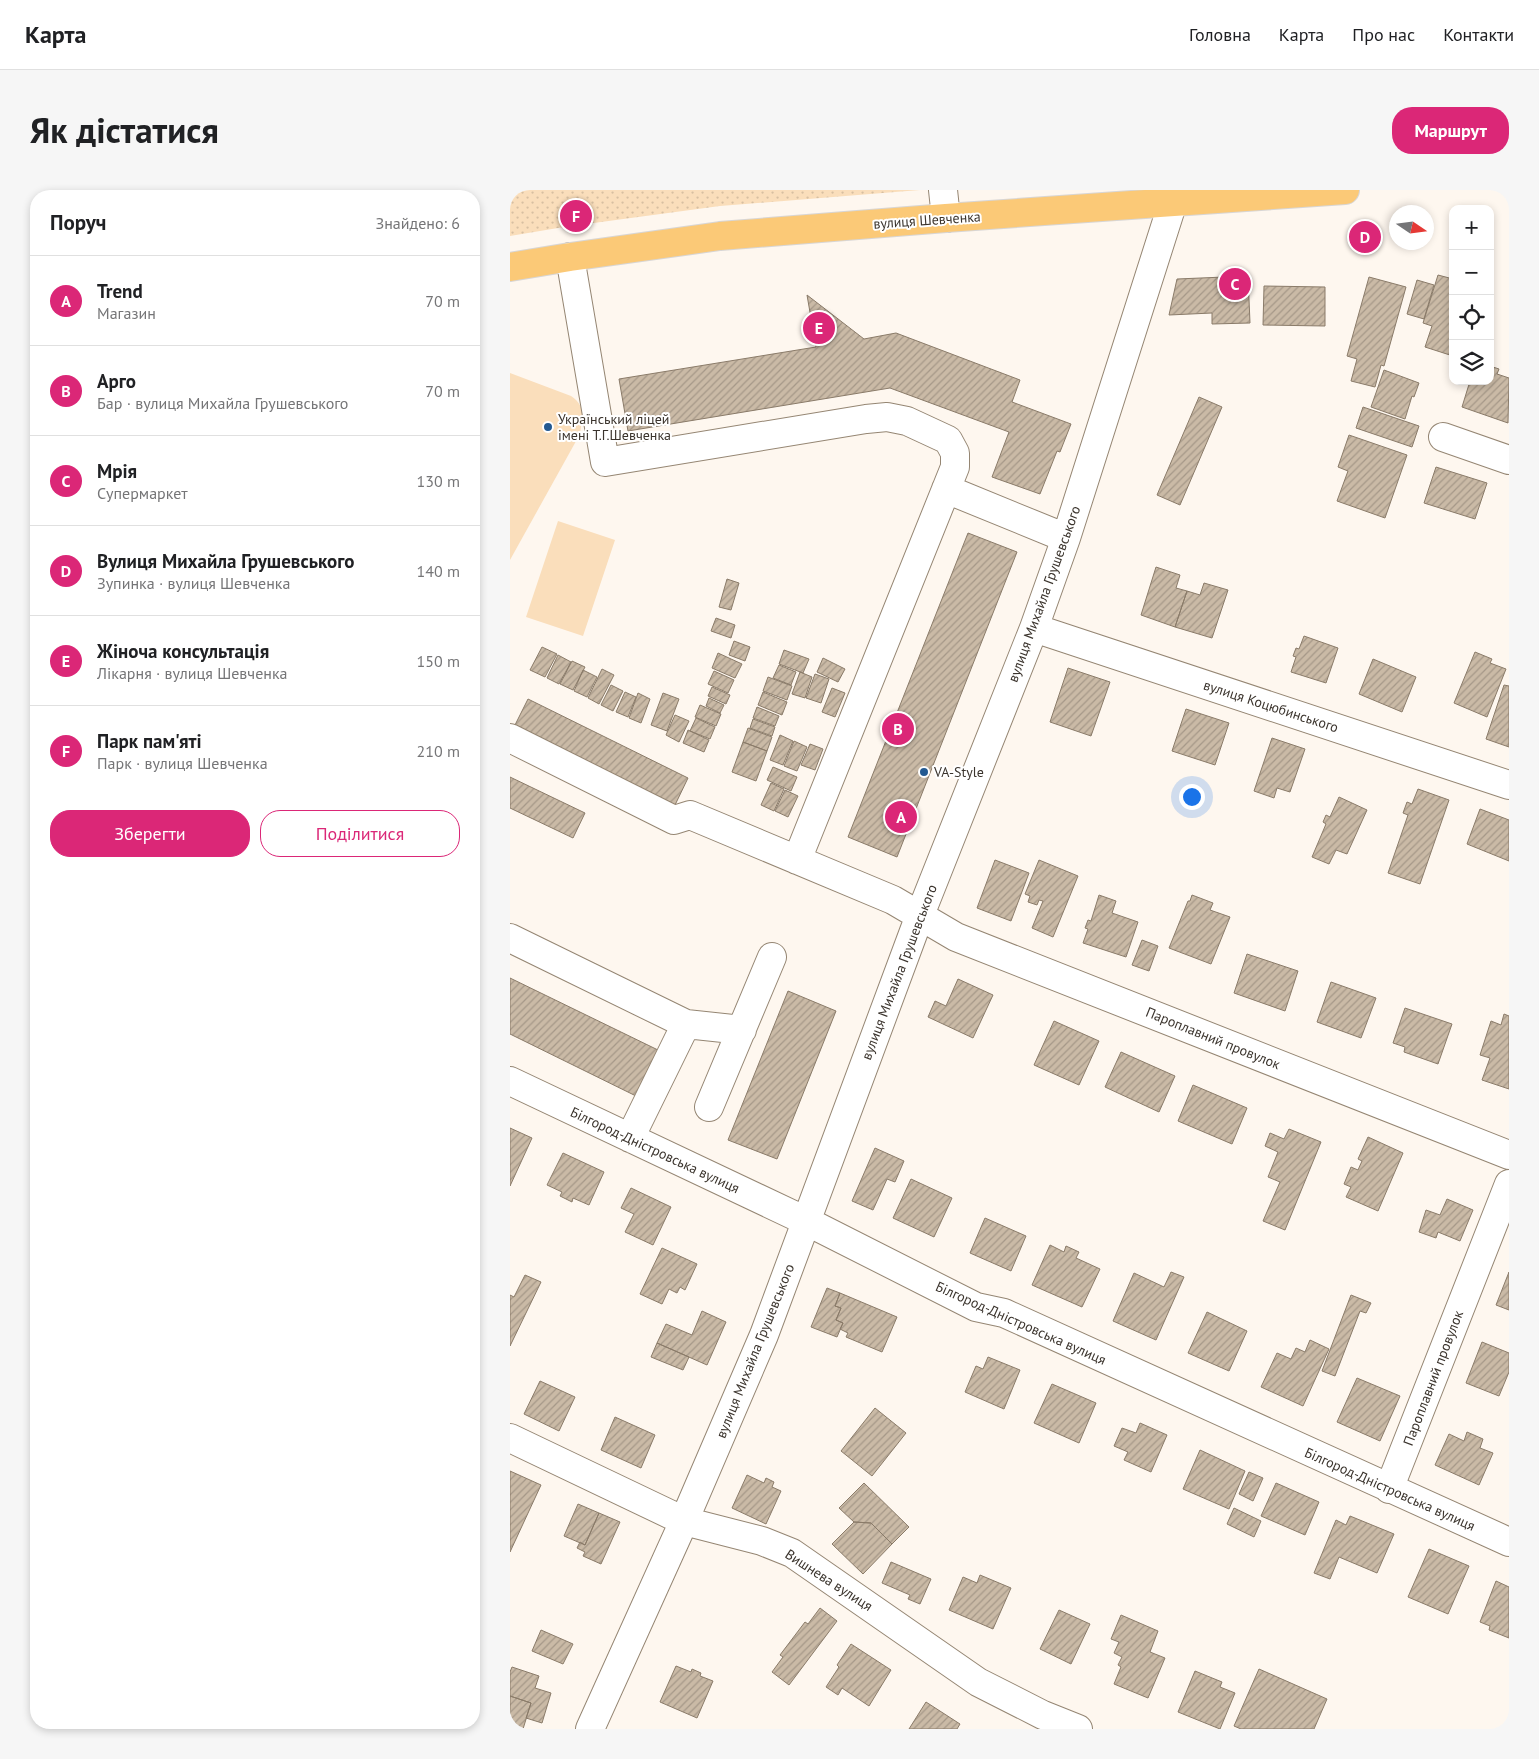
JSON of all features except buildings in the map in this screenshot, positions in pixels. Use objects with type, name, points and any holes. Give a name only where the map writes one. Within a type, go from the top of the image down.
[{"type":"main road","name":"вулиця Шевченка","points":[[510,267],[720,236],[1173,202],[1233,194],[1345,190]]},
{"type":"street","points":[[943,190],[946,218]]},
{"type":"street","name":"вулиця Михайла Грушевського","points":[[590,1729],[684,1521],[764,1335],[920,915],[1034,628],[1066,538],[1173,202]]},
{"type":"street","points":[[570,257],[605,462],[866,419],[887,418],[907,422],[948,440],[955,453],[955,467],[797,860]]},
{"type":"street","points":[[1443,438],[1509,460]]},
{"type":"street","points":[[946,489],[1066,538]]},
{"type":"street","name":"вулиця Коцюбинського","points":[[1034,628],[1509,785]]},
{"type":"street","name":"Пароплавний провулок","points":[[510,738],[674,820],[690,815],[893,900],[956,937],[1509,1155]]},
{"type":"street","points":[[510,938],[686,1024],[742,1030]]},
{"type":"street","points":[[709,1107],[772,957]]},
{"type":"street","points":[[630,1138],[686,1024]]},
{"type":"street","name":"Білгород-Дністровська вулиця","points":[[510,1081],[806,1221],[976,1306],[1004,1314],[1509,1542]]},
{"type":"street","name":"Пароплавний провулок","points":[[1389,1489],[1509,1184]]},
{"type":"street","name":"Вишнева вулиця","points":[[510,1438],[684,1521],[762,1541],[792,1553],[978,1682],[1043,1715],[1078,1729]]},
{"type":"shaded area","points":[[510,190],[920,190],[720,206],[510,236]]},
{"type":"shaded area","points":[[510,373],[571,396],[579,404],[582,417],[580,434],[510,560]]},
{"type":"shaded area","points":[[558,521],[615,540],[583,636],[526,617]]},
{"type":"place","name":"Парк пам'яті","points":[[576,216]]},
{"type":"place","name":"Вулиця Михайла Грушевського","points":[[1365,237]]},
{"type":"place","name":"Мрія","points":[[1235,284]]},
{"type":"place","name":"Жіноча консультація","points":[[819,328]]},
{"type":"place","name":"Український ліцей імені Т.Г.Шевченка","points":[[548,427]]},
{"type":"place","name":"Арго","points":[[898,729]]},
{"type":"place","name":"VA-Style","points":[[924,772]]},
{"type":"place","name":"Trend","points":[[901,817]]}]
